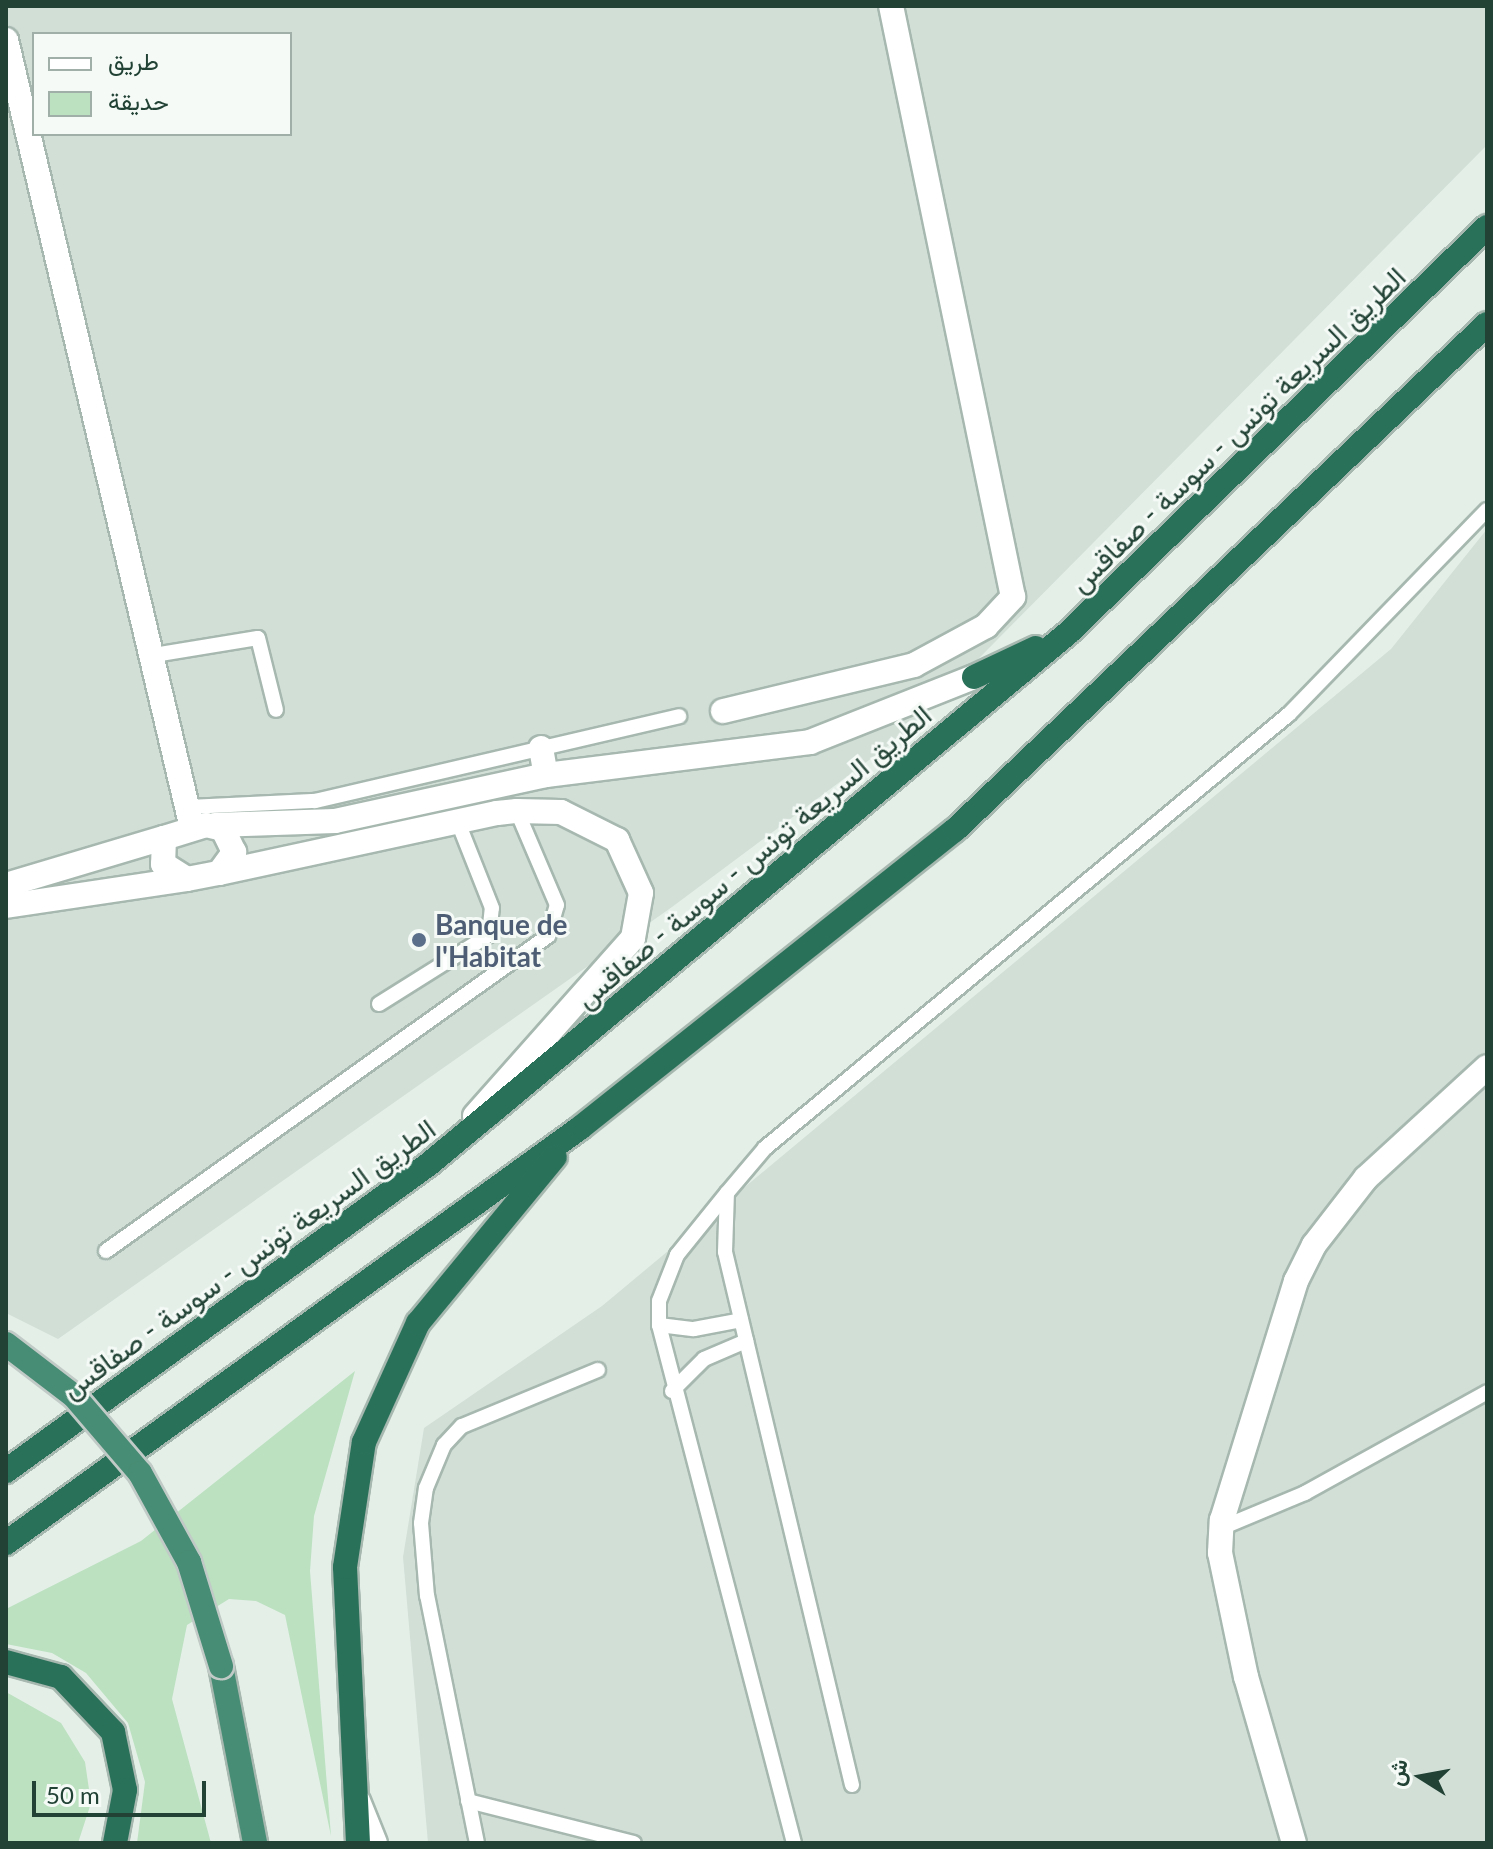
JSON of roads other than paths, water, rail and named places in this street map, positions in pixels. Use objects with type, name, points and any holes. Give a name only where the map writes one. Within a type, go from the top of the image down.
[{"type":"highway","name":"الطريق السريعة تونس - سوسة - صفاقس","points":[[6,1471],[429,1164],[1067,634],[1487,227]]},
{"type":"highway","points":[[6,1543],[580,1128],[955,830],[1487,324]]},
{"type":"highway","points":[[974,677],[1067,634]]},
{"type":"highway","points":[[358,1843],[345,1567],[364,1442],[418,1323],[580,1128]]},
{"type":"highway","points":[[6,1344],[74,1396],[140,1473],[189,1562],[221,1666],[256,1836]]},
{"type":"highway","points":[[6,1355],[36,1369]]},
{"type":"highway","points":[[6,1662],[61,1677],[113,1732],[125,1790],[115,1843]]},
{"type":"street","points":[[723,711],[914,665],[986,626],[1013,597],[891,6]]},
{"type":"street","points":[[6,40],[154,655],[199,820],[234,843],[232,861],[219,873]]},
{"type":"street","points":[[6,885],[164,838],[199,820],[370,816],[546,775],[810,742],[974,677]]},
{"type":"street","points":[[541,748],[546,775]]},
{"type":"street","points":[[6,906],[187,879],[517,811],[561,812],[617,840],[638,878],[638,923],[616,963],[429,1164]]},
{"type":"street","points":[[164,838],[163,864],[187,879]]},
{"type":"street","points":[[1294,1843],[1246,1677],[1221,1528],[1296,1281],[1314,1245],[1366,1178],[1487,1067]]},
{"type":"street","points":[[357,1797],[375,1843]]},
{"type":"lane","points":[[794,1843],[672,1391],[659,1325],[659,1301],[677,1255],[765,1148],[1289,714],[1487,510]]},
{"type":"lane","points":[[154,655],[258,638],[276,710]]},
{"type":"lane","points":[[199,820],[315,801],[679,716]]},
{"type":"lane","points":[[106,1251],[548,936],[557,905],[517,811]]},
{"type":"lane","points":[[379,1004],[489,935],[492,908],[458,822]]},
{"type":"lane","points":[[727,1193],[721,1223],[741,1320],[852,1785]]},
{"type":"lane","points":[[659,1325],[694,1329],[741,1320]]},
{"type":"lane","points":[[672,1391],[704,1359],[746,1341]]},
{"type":"lane","points":[[477,1843],[427,1596],[421,1523],[426,1488],[444,1445],[462,1426],[598,1370]]},
{"type":"lane","points":[[1221,1528],[1305,1493],[1487,1392]]},
{"type":"lane","points":[[468,1801],[634,1843]]},
{"type":"place","name":"Banque de l'Habitat","points":[[419,940]]}]
